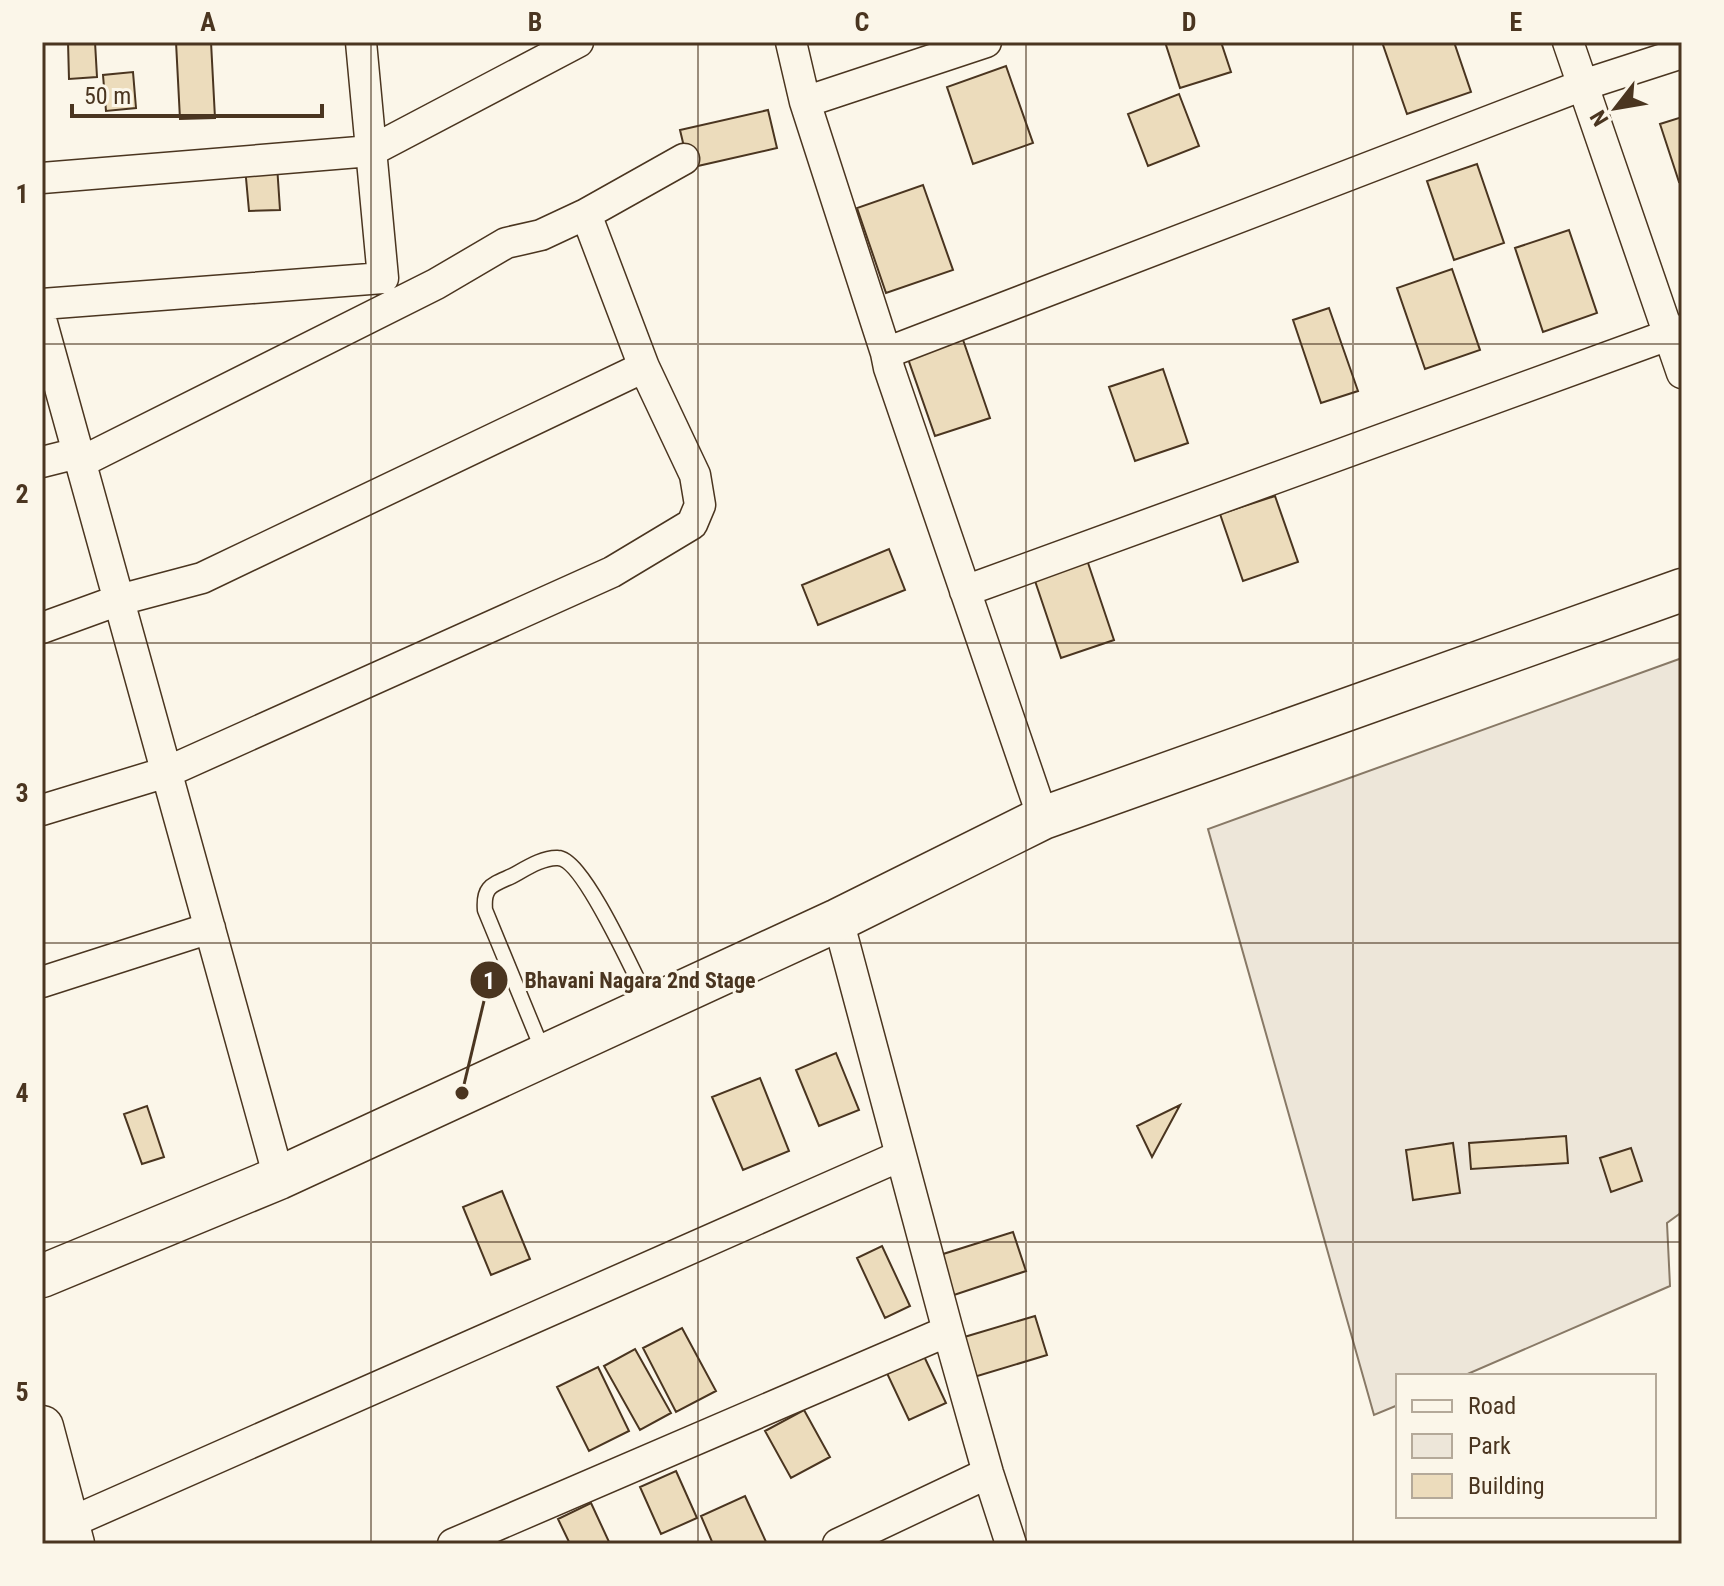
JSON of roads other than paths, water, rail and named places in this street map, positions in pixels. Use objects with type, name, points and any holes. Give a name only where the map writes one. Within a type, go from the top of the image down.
[{"type":"street","points":[[42,304],[383,278],[361,42]]},
{"type":"street","points":[[42,178],[371,151],[578,42]]},
{"type":"street","points":[[791,42],[805,102],[889,368],[1043,818]]},
{"type":"street","points":[[805,102],[986,42]]},
{"type":"street","points":[[1568,42],[1676,332],[1682,373]]},
{"type":"street","points":[[886,353],[1583,85],[1682,53]]},
{"type":"street","points":[[42,462],[80,458],[436,284],[506,243],[541,235],[586,214],[684,159]]},
{"type":"street","points":[[42,810],[167,772],[612,572],[692,524],[700,505],[695,475],[644,367],[586,214]]},
{"type":"street","points":[[42,323],[279,1178]]},
{"type":"street","points":[[965,591],[1676,332]]},
{"type":"street","points":[[42,628],[119,600],[202,578],[644,367]]},
{"type":"street","points":[[42,1276],[279,1178],[838,920],[1043,818],[1682,590]]},
{"type":"street","points":[[838,920],[948,1331],[1011,1544]]},
{"type":"street","points":[[42,982],[210,928]]},
{"type":"street","points":[[42,1427],[60,1533],[900,1156]]},
{"type":"street","points":[[453,1544],[948,1331]]},
{"type":"street","points":[[838,1544],[988,1473]]},
{"type":"lane","points":[[545,1055],[485,910],[484,897],[489,887],[546,860],[560,857],[571,863],[582,877],[651,1007]]},
{"type":"place","name":"Bhavani Nagara 2nd Stage","points":[[462,1093]]}]
